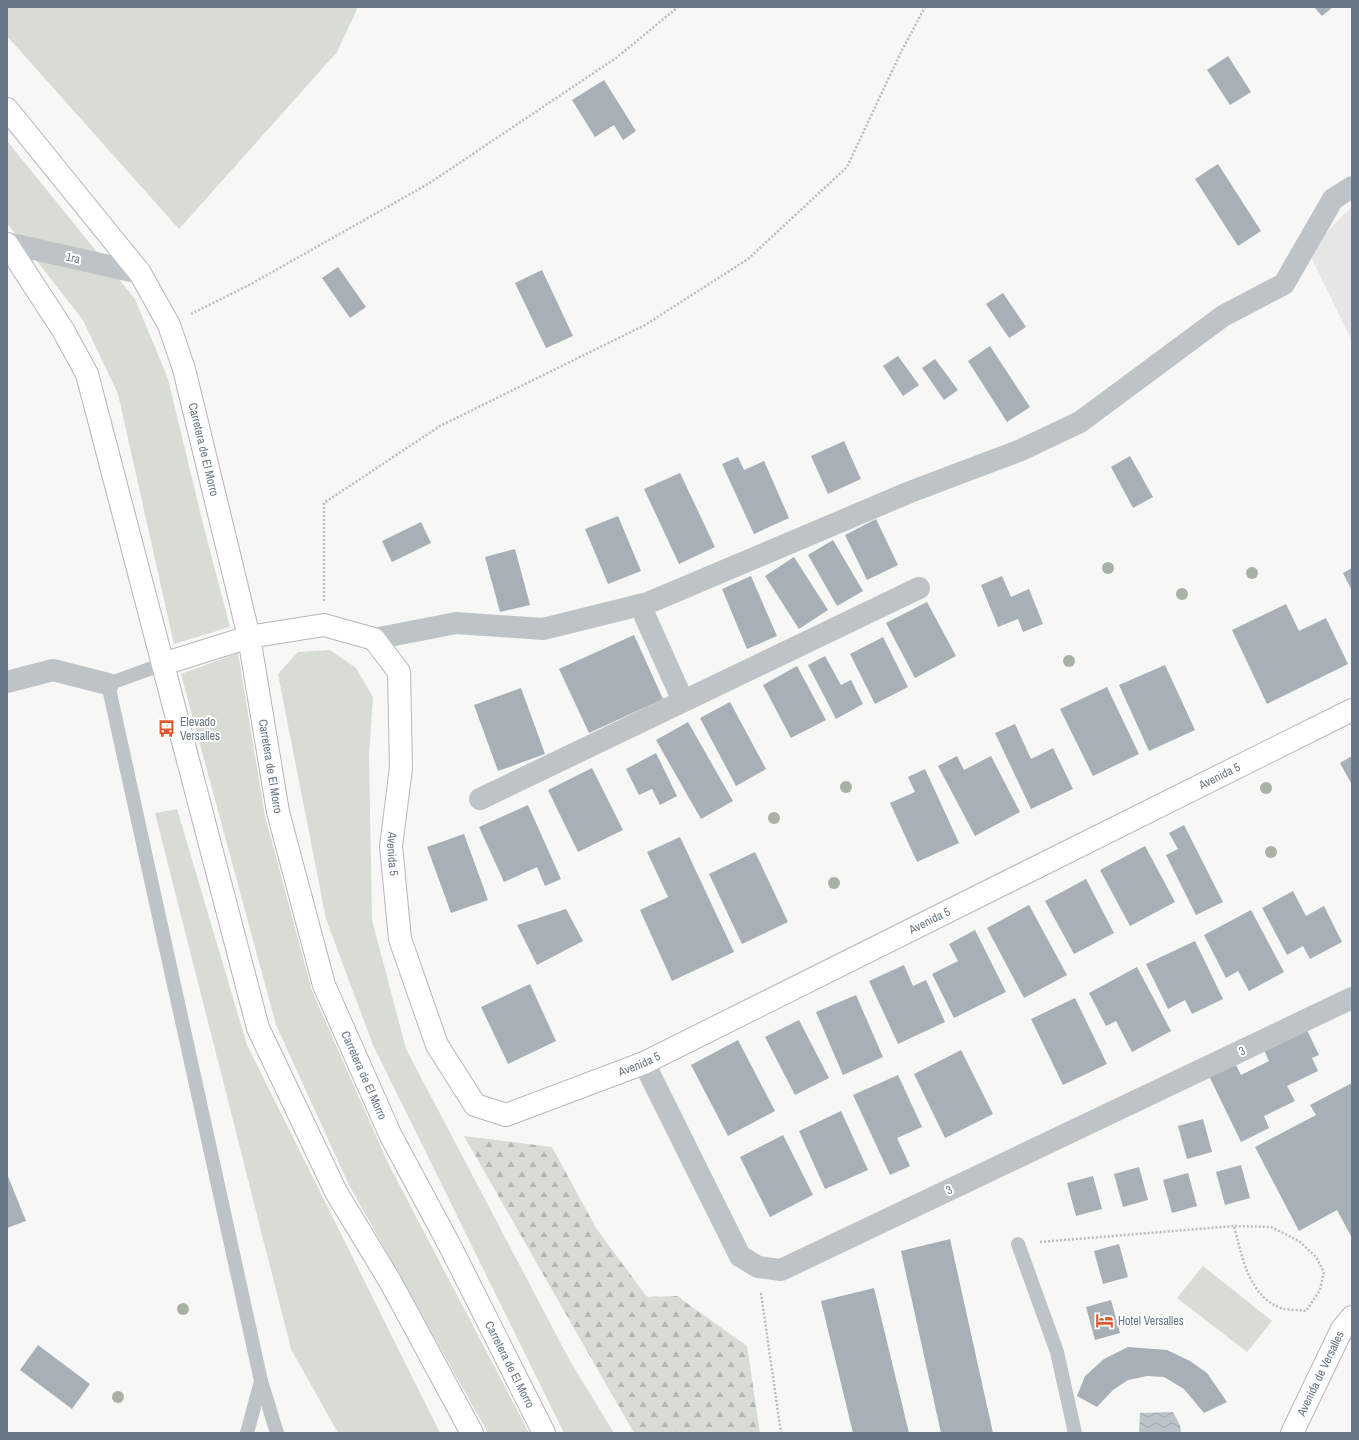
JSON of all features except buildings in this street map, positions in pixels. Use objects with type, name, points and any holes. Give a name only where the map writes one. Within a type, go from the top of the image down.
[{"type":"main road","name":"Carretera de El Morro","points":[[7,109],[140,273],[169,325],[184,369],[249,637],[278,812],[324,985],[390,1134],[451,1248],[544,1433]]},
{"type":"main road","points":[[7,243],[63,330],[87,374],[258,1028],[336,1192],[390,1281],[472,1433]]},
{"type":"main road","points":[[163,664],[249,637],[324,625],[374,639]]},
{"type":"main road","name":"Avenida 5","points":[[374,639],[399,672],[402,768],[391,846],[400,939],[437,1046],[475,1105],[506,1115],[644,1063],[1352,710]]},
{"type":"main road","name":"Avenida de Versalles","points":[[1292,1433],[1342,1329],[1352,1317]]},
{"type":"street","points":[[374,639],[456,623],[543,629],[640,605],[910,492],[1021,450],[1080,422],[1223,316],[1284,284],[1332,198],[1352,187]]},
{"type":"street","name":"1ra","points":[[7,243],[140,273]]},
{"type":"street","points":[[480,799],[919,588]]},
{"type":"street","points":[[640,605],[683,701]]},
{"type":"street","points":[[7,682],[53,670],[108,684]]},
{"type":"street","name":"3","points":[[644,1063],[740,1256],[758,1267],[781,1270],[1352,998]]},
{"type":"lane","points":[[163,664],[108,684],[261,1381],[277,1433]]},
{"type":"lane","points":[[1018,1244],[1057,1352],[1075,1433]]},
{"type":"lane","points":[[247,1433],[261,1381]]},
{"type":"path","points":[[169,325],[251,284],[428,184],[616,58],[678,7]]},
{"type":"path","points":[[324,625],[324,503],[440,426],[645,324],[748,259],[847,167],[901,52],[925,7]]},
{"type":"path","points":[[1018,1244],[1234,1226],[1272,1227],[1299,1240],[1316,1257],[1324,1272],[1320,1290],[1306,1311],[1284,1309],[1264,1299],[1245,1268],[1234,1226]]},
{"type":"path","points":[[758,1267],[781,1433]]},
{"type":"shaded area","points":[[1352,206],[1352,341],[1312,259],[1326,233]]},
{"type":"green space","points":[[7,7],[358,7],[337,52],[179,229],[7,36]]},
{"type":"green space","points":[[7,141],[135,299],[168,379],[203,524],[230,627],[174,644],[118,394],[83,320],[7,223]]},
{"type":"green space","points":[[330,650],[356,668],[373,697],[369,755],[372,920],[406,1049],[570,1361],[614,1433],[564,1433],[373,1045],[326,919],[278,674],[298,652]]},
{"type":"green space","points":[[238,653],[265,816],[312,991],[388,1163],[529,1433],[488,1433],[349,1185],[276,1025],[181,674]]},
{"type":"green space","points":[[177,809],[247,1045],[440,1433],[338,1433],[291,1349],[155,813]]},
{"type":"green space","points":[[464,1136],[552,1147],[596,1228],[647,1297],[677,1296],[747,1346],[760,1433],[634,1433]]},
{"type":"green space","points":[[1203,1266],[1272,1321],[1247,1352],[1177,1298]]},
{"type":"water","points":[[1173,1412],[1180,1425],[1181,1433],[1139,1433],[1140,1413]]},
{"type":"place","name":"Elevado Versalles","points":[[167,729]]},
{"type":"place","name":"Hotel Versalles","points":[[1105,1321]]}]
